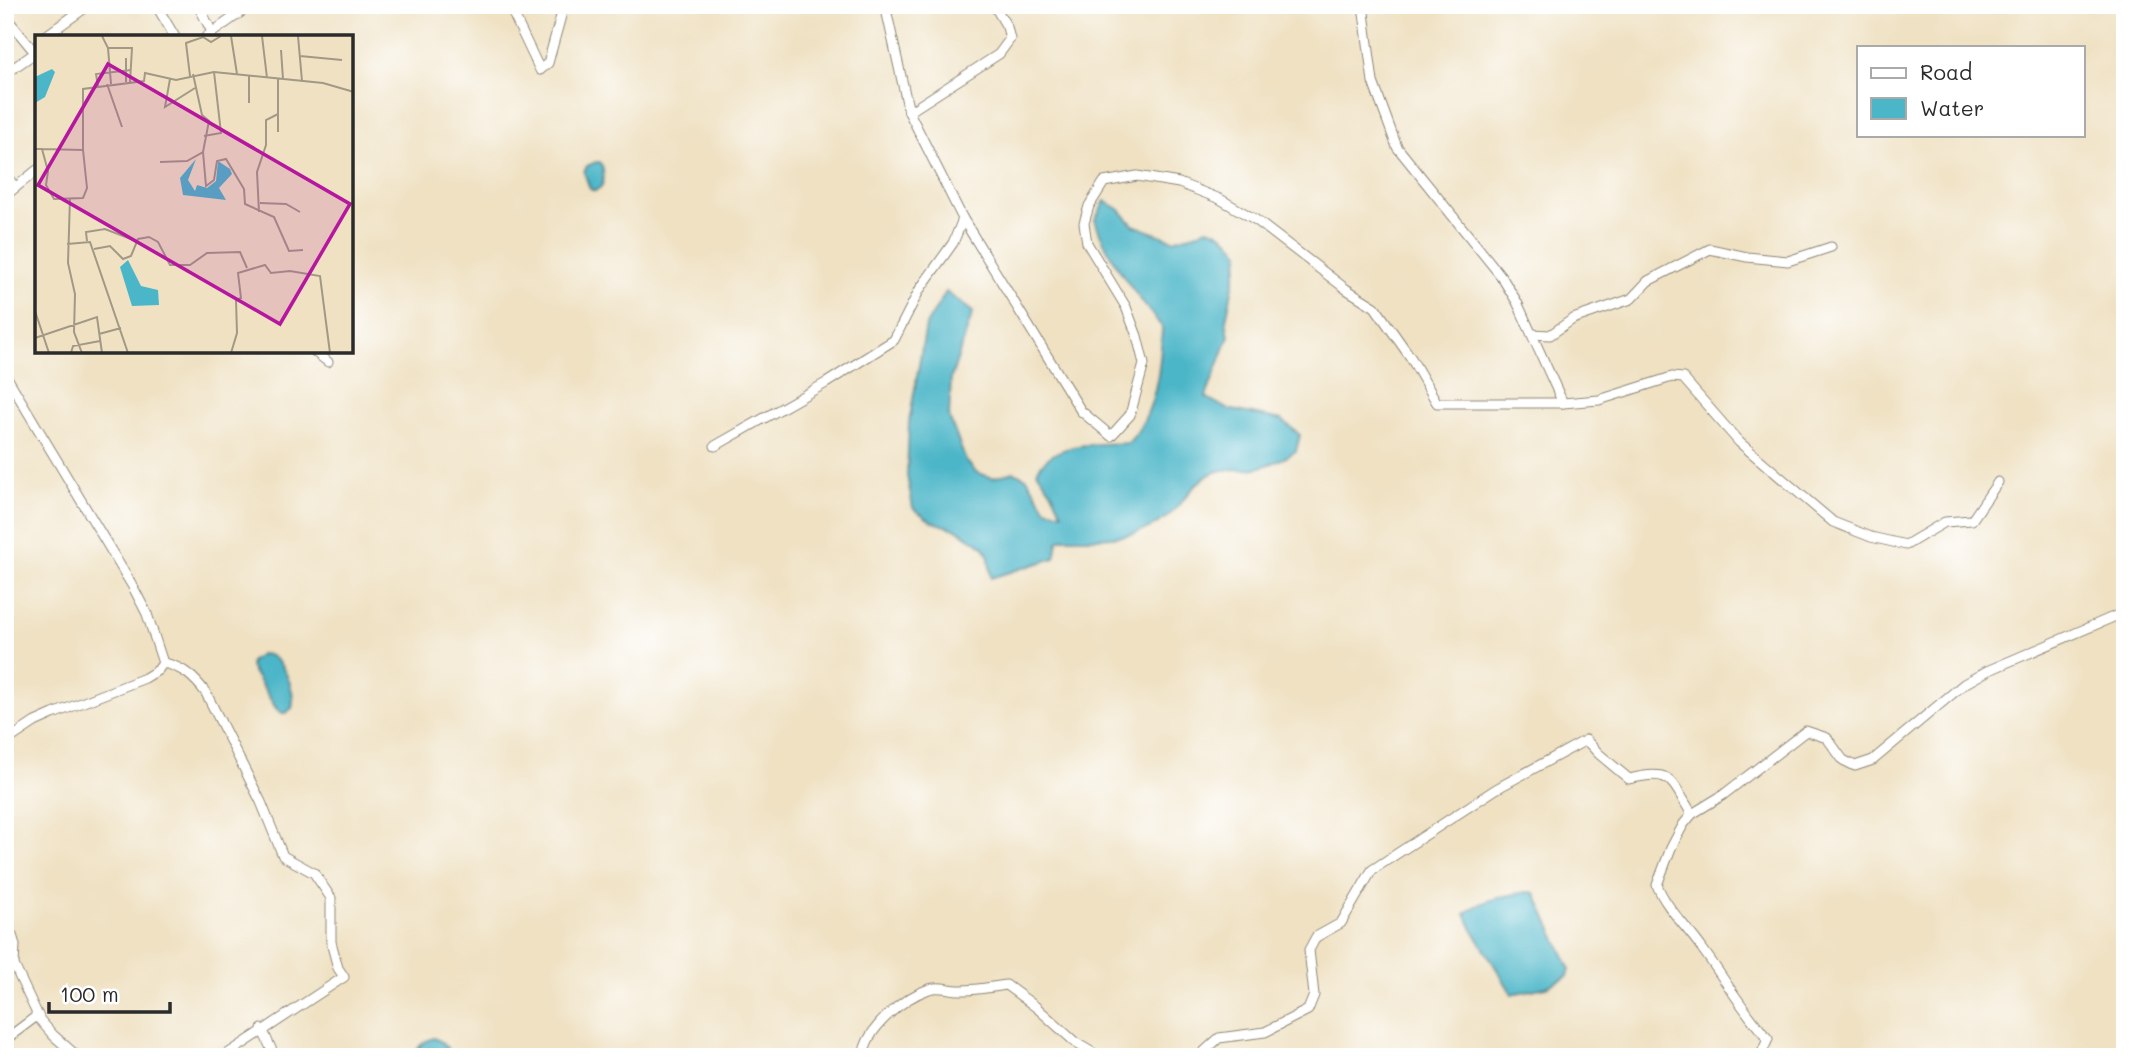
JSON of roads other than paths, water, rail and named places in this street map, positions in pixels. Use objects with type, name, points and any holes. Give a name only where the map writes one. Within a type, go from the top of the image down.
[{"type":"street","points":[[47,35],[89,5]]},
{"type":"street","points":[[156,5],[174,35]]},
{"type":"street","points":[[198,5],[209,34],[251,5]]},
{"type":"street","points":[[509,5],[540,70],[548,63],[564,5]]},
{"type":"street","points":[[885,5],[909,112],[963,219],[1030,326],[1059,379],[1081,411],[1111,436],[1130,415],[1144,364],[1126,307],[1087,243],[1084,223],[1089,206],[1104,183],[1137,176],[1179,183],[1220,199],[1256,220],[1346,289],[1375,306],[1411,358],[1437,403],[1563,404],[1600,400],[1672,377],[1683,378],[1739,442],[1833,522],[1871,537],[1906,545],[1945,522],[1972,520],[1998,482]]},
{"type":"street","points":[[909,112],[999,54],[1010,39],[1007,27],[994,5]]},
{"type":"street","points":[[1363,5],[1373,82],[1397,147],[1501,276],[1517,302],[1563,404]]},
{"type":"street","points":[[5,16],[35,51]]},
{"type":"street","points":[[5,74],[35,53]]},
{"type":"street","points":[[5,196],[35,171]]},
{"type":"street","points":[[5,174],[15,186]]},
{"type":"street","points":[[715,446],[826,383],[894,340],[920,289],[953,243],[963,219]]},
{"type":"street","points":[[1532,334],[1550,335],[1573,319],[1631,299],[1648,281],[1710,249],[1747,257],[1788,261],[1832,247]]},
{"type":"street","points":[[318,354],[328,362]]},
{"type":"street","points":[[5,374],[133,587],[147,614],[163,663]]},
{"type":"street","points":[[1760,1057],[1768,1040],[1702,947],[1661,895],[1657,885],[1671,848],[1692,814],[1723,795],[1806,730],[1827,738],[1843,760],[1855,766],[1873,760],[1964,684],[1987,671],[2125,612]]},
{"type":"street","points":[[5,743],[35,722],[145,678],[158,670],[163,663]]},
{"type":"street","points":[[163,663],[185,671],[206,693],[261,802],[283,856],[314,873],[331,898],[331,942],[338,968],[344,977],[223,1057]]},
{"type":"street","points":[[1198,1057],[1219,1038],[1265,1032],[1308,1010],[1314,995],[1310,950],[1317,937],[1341,923],[1372,870],[1496,789],[1586,740],[1629,779],[1658,773],[1669,778],[1692,814]]},
{"type":"street","points":[[5,932],[12,935],[15,945],[13,965],[38,1014],[53,1035],[78,1057]]},
{"type":"street","points":[[863,1057],[864,1044],[881,1023],[907,1000],[932,987],[960,990],[1006,985],[1036,1007],[1076,1043],[1100,1057]]},
{"type":"street","points":[[5,1040],[38,1014]]},
{"type":"street","points":[[262,1029],[275,1057]]},
{"type":"water","points":[[596,162],[602,165],[604,177],[602,186],[595,191],[590,189],[584,172],[587,166]]},
{"type":"water","points":[[1105,201],[1119,209],[1133,225],[1173,240],[1207,228],[1212,229],[1229,240],[1240,252],[1226,320],[1229,336],[1206,397],[1227,409],[1282,420],[1300,435],[1296,451],[1263,466],[1223,470],[1211,474],[1197,484],[1167,517],[1143,530],[1118,537],[1064,538],[1058,541],[1055,558],[991,578],[989,557],[984,547],[958,530],[931,521],[913,508],[907,476],[909,422],[926,325],[946,292],[973,312],[951,378],[949,417],[966,461],[976,472],[992,478],[1014,472],[1027,478],[1046,509],[1062,513],[1037,471],[1054,454],[1066,449],[1128,443],[1137,432],[1151,404],[1158,373],[1162,327],[1124,277],[1107,249],[1095,220]]},
{"type":"water","points":[[262,654],[276,660],[290,683],[293,701],[292,708],[286,713],[281,713],[276,708],[250,667],[251,661]]},
{"type":"water","points":[[1528,892],[1535,893],[1570,968],[1568,976],[1546,987],[1512,994],[1465,914],[1486,902]]},
{"type":"water","points":[[434,1038],[442,1042],[454,1057],[419,1057],[416,1052],[419,1047]]}]
